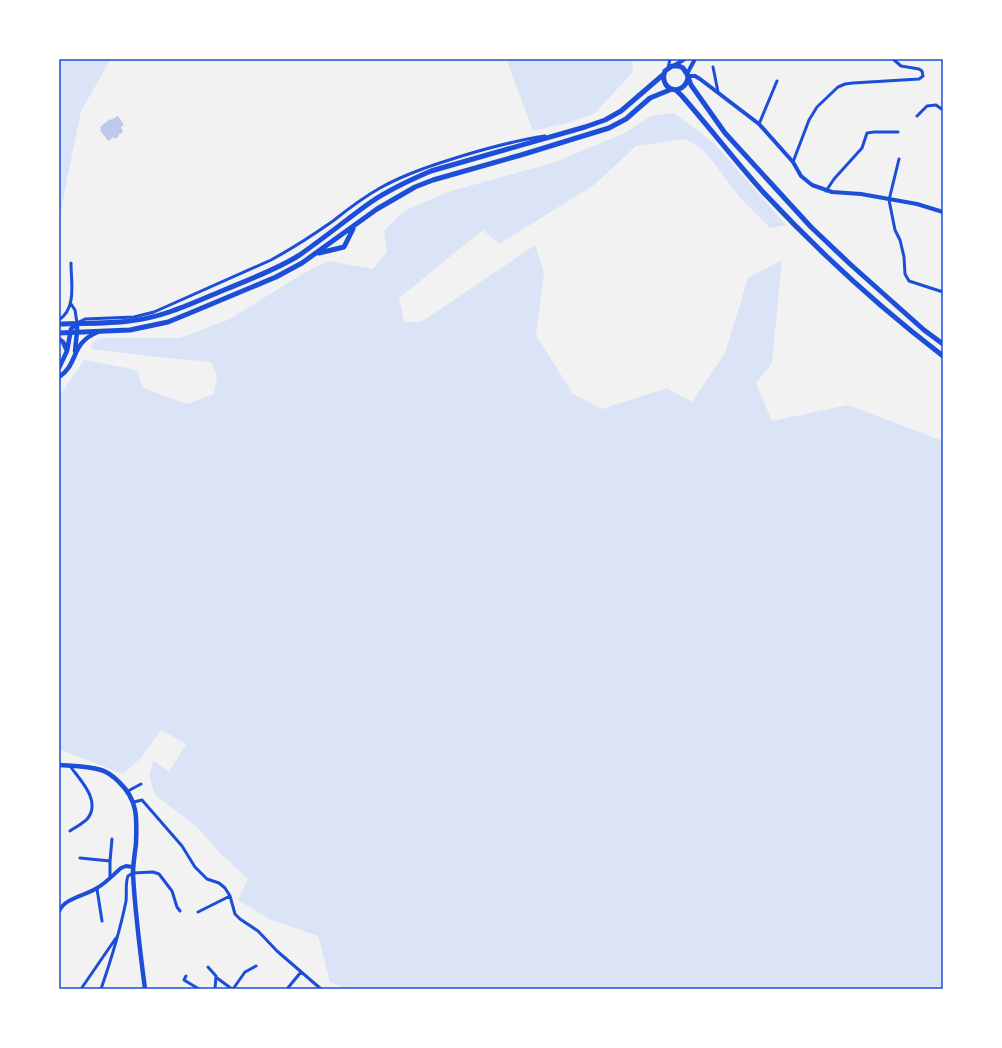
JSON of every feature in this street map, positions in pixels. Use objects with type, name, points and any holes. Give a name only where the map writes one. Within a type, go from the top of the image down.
[{"type":"highway","points":[[59,324],[129,321],[165,314],[266,272],[297,256],[372,202],[392,189],[412,179],[430,171],[563,134],[605,120],[621,111],[664,74],[668,68],[675,65],[683,68],[690,85],[725,133],[811,227],[907,315],[943,344]]},
{"type":"highway","points":[[664,74],[664,82],[666,85],[682,96],[764,192],[841,270],[912,333],[943,356]]},
{"type":"highway","points":[[59,333],[130,330],[168,322],[276,277],[302,263],[377,209],[415,187],[433,180],[609,128],[626,118],[650,98],[683,87],[687,76]]},
{"type":"highway","points":[[314,254],[344,247],[355,225]]},
{"type":"main road","points":[[74,355],[77,323]]},
{"type":"main road","points":[[59,368],[67,351],[71,329],[77,323]]},
{"type":"main road","points":[[59,378],[69,368],[74,355],[82,342],[94,334],[102,331]]},
{"type":"main road","points":[[59,339],[65,345],[67,351]]},
{"type":"main road","points":[[59,765],[103,770],[114,776],[128,791],[134,802],[136,818],[136,843],[133,873],[145,989]]},
{"type":"street","points":[[668,68],[670,59]]},
{"type":"street","points":[[675,65],[686,59]]},
{"type":"street","points":[[695,59],[687,76],[695,76],[759,124],[793,162],[801,176],[812,185],[826,191],[861,194],[943,210]]},
{"type":"street","points":[[793,162],[809,120],[818,107],[838,87],[853,83],[919,79],[924,76],[922,71],[919,69],[901,66],[893,59]]},
{"type":"street","points":[[713,66],[718,94]]},
{"type":"street","points":[[759,124],[777,81]]},
{"type":"street","points":[[917,116],[927,106],[936,105],[943,110]]},
{"type":"street","points":[[826,191],[834,179],[862,148],[867,133],[898,132]]},
{"type":"street","points":[[71,304],[75,310],[77,323],[85,319],[134,317],[144,315],[271,260],[314,234],[380,188],[421,169],[522,140],[563,134]]},
{"type":"street","points":[[898,159],[889,200],[895,230],[900,240],[904,257],[905,274],[909,281],[943,292]]},
{"type":"street","points":[[59,320],[66,314],[71,304],[71,264]]},
{"type":"street","points":[[70,766],[89,791],[92,804],[91,813],[87,819],[70,831]]},
{"type":"street","points":[[128,791],[141,784]]},
{"type":"street","points":[[134,802],[142,800],[182,846],[195,868],[208,878],[226,888],[235,914],[258,931],[277,951],[321,989]]},
{"type":"street","points":[[110,878],[112,839]]},
{"type":"street","points":[[80,858],[110,861]]},
{"type":"street","points":[[59,910],[64,904],[74,898],[97,888],[121,868],[126,866],[133,867]]},
{"type":"street","points":[[101,989],[118,936],[128,876],[133,873],[153,872],[159,874],[172,891],[177,907],[180,911]]},
{"type":"street","points":[[97,888],[102,921]]},
{"type":"street","points":[[198,912],[230,896]]},
{"type":"street","points":[[81,989],[118,936]]},
{"type":"street","points":[[208,966],[217,978],[232,989],[245,972],[256,966]]},
{"type":"street","points":[[287,989],[302,972]]},
{"type":"street","points":[[186,976],[184,980],[199,989]]},
{"type":"street","points":[[215,989],[217,978]]},
{"type":"shaded area","points":[[59,59],[111,59],[81,111],[59,219]]},
{"type":"shaded area","points":[[506,59],[632,59],[633,72],[595,113],[568,123],[533,131]]},
{"type":"shaded area","points":[[674,113],[714,143],[786,225],[770,228],[741,199],[704,150],[685,139],[636,146],[594,185],[499,244],[483,230],[399,298],[404,322],[421,322],[535,245],[544,273],[536,335],[573,394],[602,409],[667,388],[692,402],[725,353],[748,278],[782,260],[772,363],[756,383],[772,421],[848,405],[943,441],[943,989],[346,989],[330,982],[318,936],[271,920],[238,900],[248,879],[218,851],[195,825],[155,795],[149,776],[153,760],[169,772],[186,744],[161,730],[142,757],[123,774],[59,749],[59,393],[62,392],[84,360],[137,370],[143,388],[187,404],[214,394],[217,376],[211,362],[91,349],[92,343],[99,338],[180,338],[230,319],[302,274],[328,261],[373,269],[387,252],[384,231],[404,211],[448,192],[555,162],[623,134],[651,116]]},
{"type":"building","points":[[118,116],[124,125],[121,127],[123,132],[115,139],[114,137],[108,141],[100,130],[100,127],[110,119],[111,120]]}]
